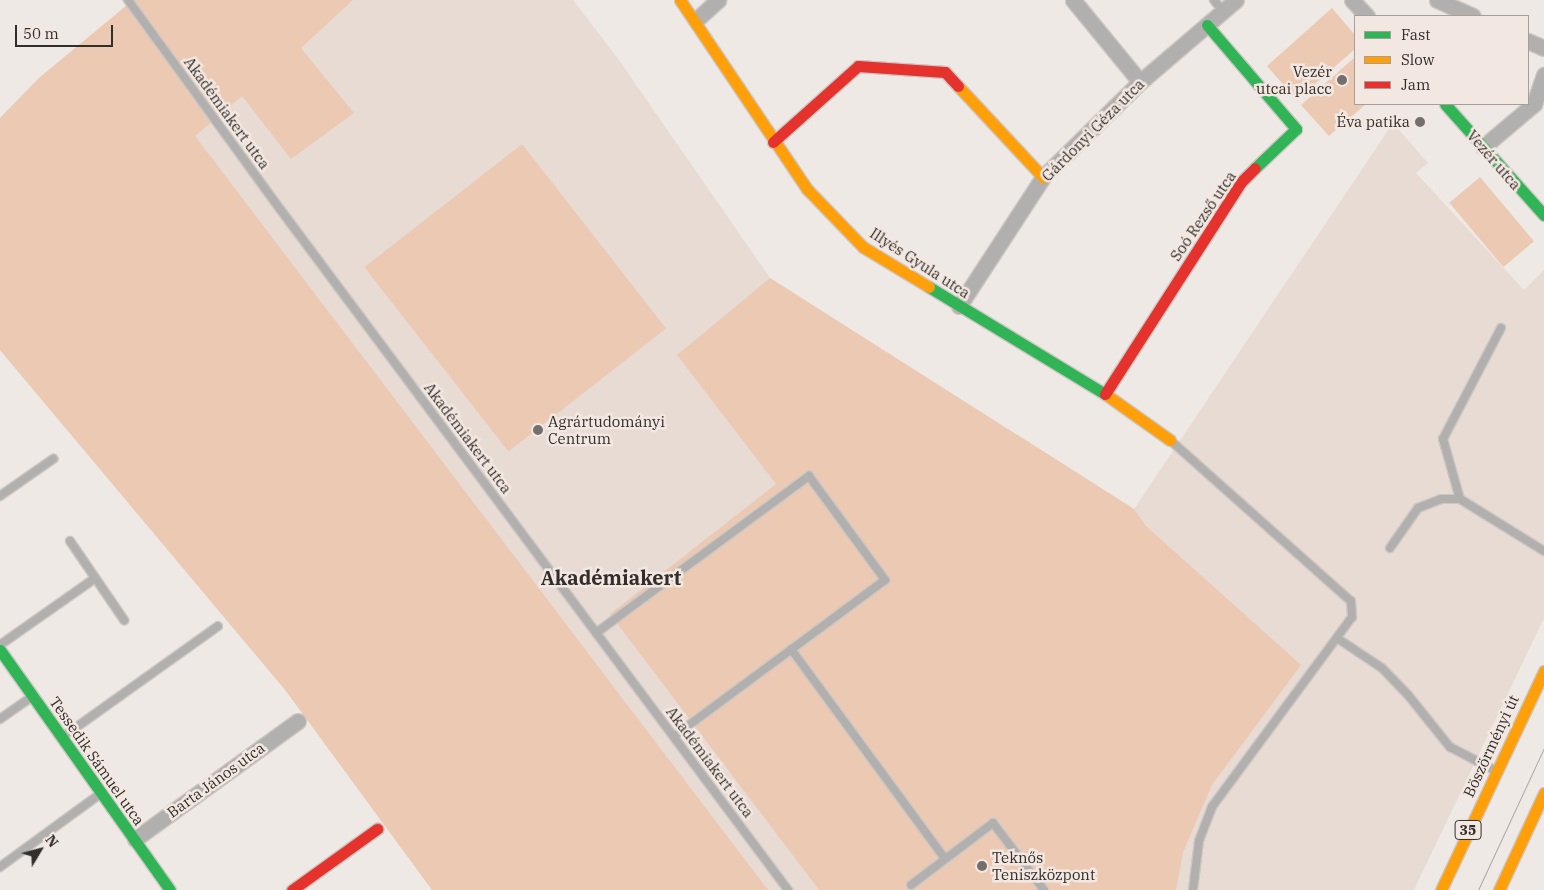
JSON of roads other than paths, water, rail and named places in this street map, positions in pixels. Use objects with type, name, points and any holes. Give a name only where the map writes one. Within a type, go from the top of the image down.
[{"type":"street","name":"Illyés Gyula utca","points":[[680,0],[696,20],[773,142],[807,189],[863,247],[1105,394],[1170,440]]},
{"type":"street","points":[[696,20],[718,0]]},
{"type":"street","points":[[1073,0],[1140,82]]},
{"type":"street","name":"Gárdonyi Géza utca","points":[[959,306],[1043,177],[1140,82],[1207,25],[1218,5],[1236,0]]},
{"type":"street","points":[[1352,0],[1366,15]]},
{"type":"street","points":[[1438,0],[1471,15]]},
{"type":"street","name":"Soó Rezső utca","points":[[1105,394],[1242,181],[1296,129],[1207,25]]},
{"type":"street","points":[[1529,41],[1544,48]]},
{"type":"street","points":[[773,142],[858,66],[945,72],[1043,177]]},
{"type":"street","points":[[1483,146],[1534,104],[1544,75]]},
{"type":"street","name":"Vezér utca","points":[[1446,105],[1544,215]]},
{"type":"street","name":"Tessedik Sámuel utca","points":[[0,650],[170,890]]},
{"type":"street","name":"Böszörményi út","points":[[1441,890],[1544,671]]},
{"type":"street","name":"Barta János utca","points":[[135,839],[298,721]]},
{"type":"street","points":[[1499,890],[1544,793]]},
{"type":"street","points":[[292,890],[377,829]]},
{"type":"lane","name":"Akadémiakert utca","points":[[128,0],[788,890]]},
{"type":"lane","points":[[1460,498],[1443,439],[1501,328]]},
{"type":"lane","points":[[1170,440],[1351,601],[1352,617],[1212,807],[1199,840],[1193,890]]},
{"type":"lane","points":[[0,496],[53,459]]},
{"type":"lane","points":[[596,633],[809,476],[885,580],[674,736]]},
{"type":"lane","points":[[1390,548],[1418,508],[1441,498],[1460,498],[1544,551]]},
{"type":"lane","points":[[70,541],[94,579],[124,620]]},
{"type":"lane","points":[[0,645],[94,579]]},
{"type":"lane","points":[[62,738],[218,626]]},
{"type":"lane","points":[[1337,638],[1382,668],[1408,694],[1450,747],[1496,771]]},
{"type":"lane","points":[[791,649],[945,859]]},
{"type":"lane","points":[[0,719],[32,696]]},
{"type":"lane","points":[[0,867],[101,792]]},
{"type":"lane","points":[[911,885],[993,823],[1044,890]]},
{"type":"tram line","points":[[1478,890],[1544,748]]},
{"type":"place","name":"Vezér utcai placc","points":[[1342,80]]},
{"type":"place","name":"Éva patika","points":[[1420,122]]},
{"type":"place","name":"Agrártudományi Centrum","points":[[538,430]]},
{"type":"place","name":"Teknős Teniszközpont","points":[[982,866]]},
{"type":"district","name":"Akadémiakert","points":[[611,577]]}]
